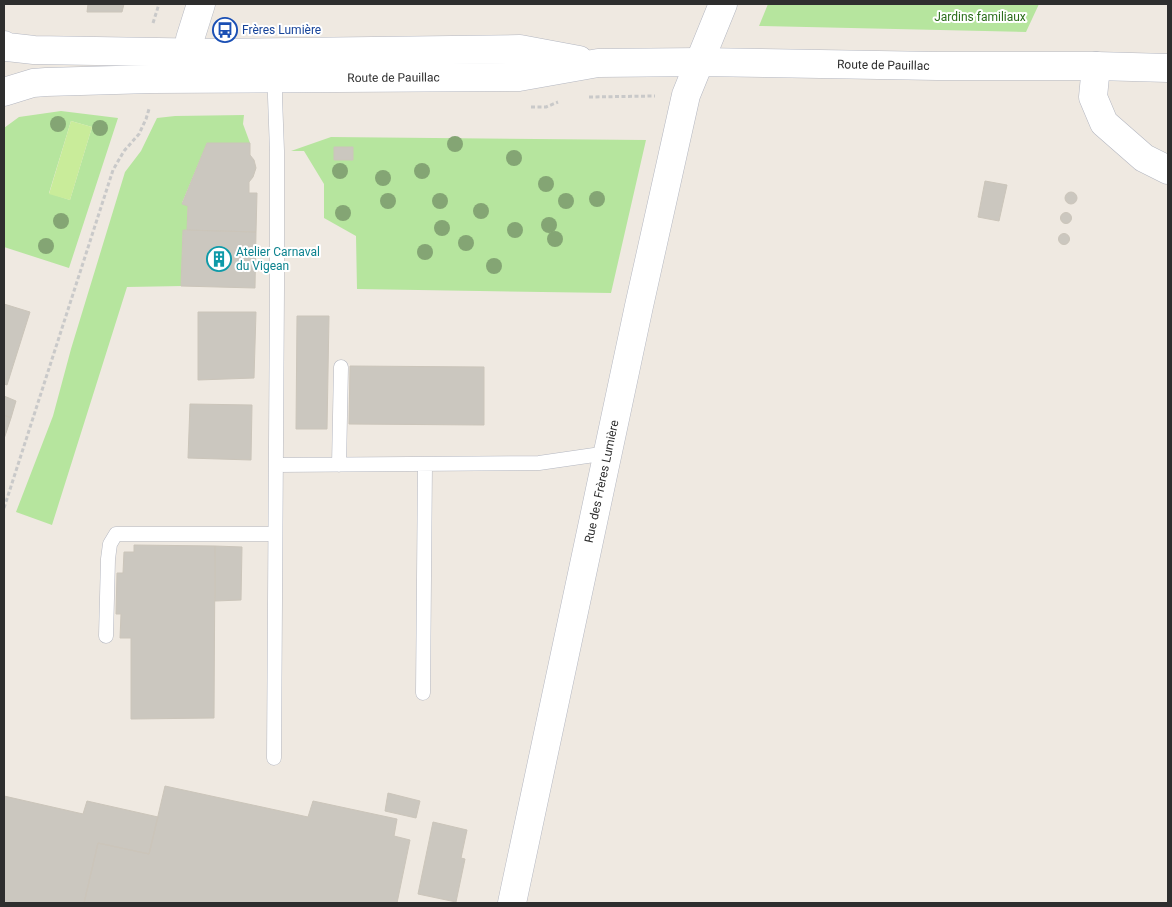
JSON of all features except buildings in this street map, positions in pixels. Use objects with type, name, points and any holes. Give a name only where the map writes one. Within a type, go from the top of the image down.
[{"type":"main road","points":[[189,66],[190,39],[201,4]]},
{"type":"main road","name":"Rue des Frères Lumière","points":[[512,903],[686,95],[723,4]]},
{"type":"main road","name":"Route de Pauillac","points":[[4,45],[34,50],[151,52],[189,66]]},
{"type":"main road","name":"Route de Pauillac","points":[[4,92],[32,83],[151,79],[189,66],[275,66],[520,49],[598,63],[700,62],[1168,68]]},
{"type":"main road","points":[[1096,66],[1093,97],[1104,123],[1144,158],[1168,170]]},
{"type":"lane","points":[[274,758],[277,151],[275,66]]},
{"type":"lane","points":[[339,465],[341,367]]},
{"type":"lane","points":[[276,465],[539,463],[608,453]]},
{"type":"lane","points":[[423,693],[425,464]]},
{"type":"lane","points":[[106,636],[108,559],[110,544],[116,534],[275,534]]},
{"type":"path","points":[[151,52],[152,27],[159,4]]},
{"type":"path","points":[[4,508],[113,170],[124,151],[140,134],[146,119],[152,98],[151,79]]},
{"type":"path","points":[[589,97],[686,95]]},
{"type":"path","points":[[527,107],[546,107],[562,100]]},
{"type":"green space","name":"Jardins familiaux","points":[[768,4],[1039,4],[1026,32],[759,26]]},
{"type":"green space","points":[[61,111],[118,118],[69,268],[4,247],[4,128],[19,117]],"holes":[[[71,121],[92,127],[70,200],[49,193]]]},
{"type":"green space","points":[[244,115],[243,124],[250,143],[207,143],[182,203],[188,206],[187,230],[183,231],[181,286],[183,286],[127,287],[52,525],[16,512],[53,416],[71,349],[125,172],[141,151],[157,118]]},
{"type":"green space","points":[[71,121],[92,127],[70,200],[49,194]]},
{"type":"green space","points":[[331,137],[646,140],[611,293],[357,289],[356,236],[324,218],[324,184],[304,151],[291,151]]},
{"type":"place","name":"Frères Lumière","points":[[225,30]]},
{"type":"place","name":"Atelier Carnaval du Vigean","points":[[219,259]]}]
